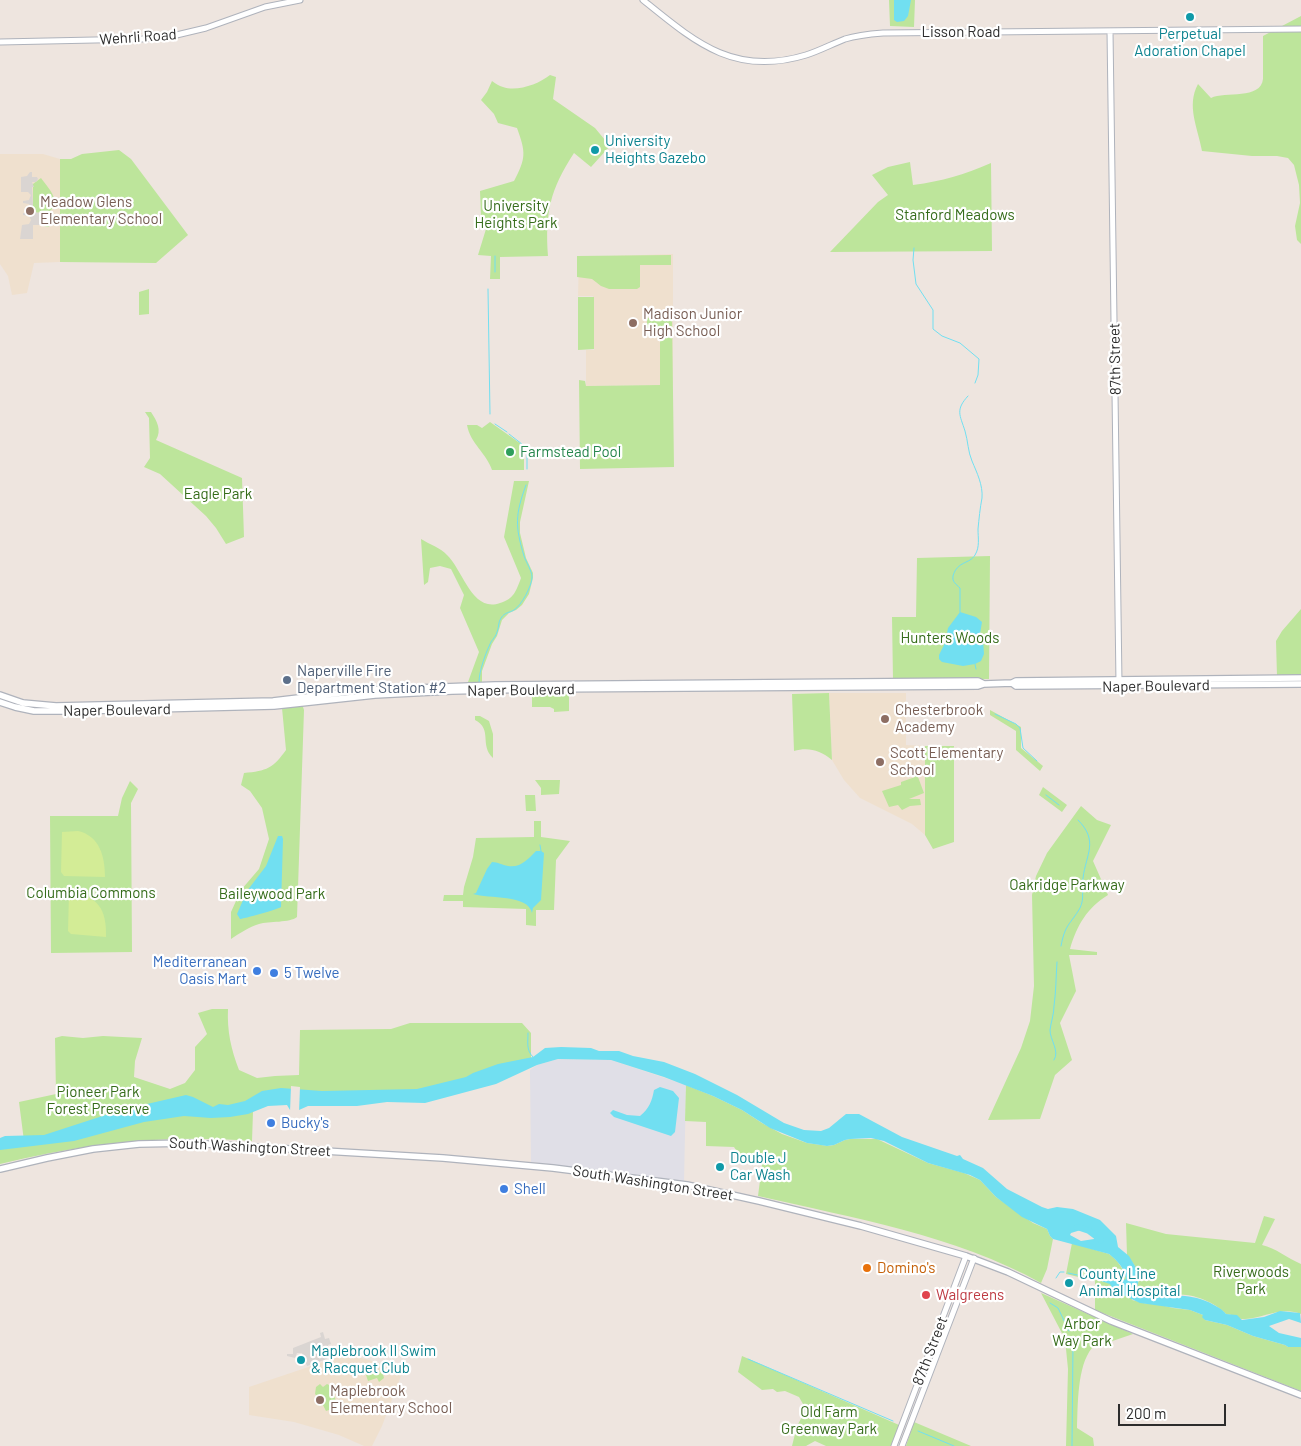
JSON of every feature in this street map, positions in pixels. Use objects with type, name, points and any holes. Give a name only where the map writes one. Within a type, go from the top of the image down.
[{"type":"main road","name":"Naper Boulevard","points":[[1119,684],[1301,678]]},
{"type":"main road","name":"Naper Boulevard","points":[[0,696],[23,703],[56,706],[273,701],[366,690],[495,685],[968,681],[978,681],[984,684]]},
{"type":"main road","name":"Naper Boulevard","points":[[0,702],[15,708],[34,711],[74,711],[274,706],[375,695],[538,689],[978,686],[1016,681],[1119,684],[1301,684]]},
{"type":"main road","name":"South Washington Street","points":[[1,1169],[87,1150],[164,1143],[218,1144],[452,1159],[561,1169],[687,1185],[853,1224],[974,1258],[1016,1275],[1111,1321],[1301,1395]]},
{"type":"street","name":"Wehrli Road","points":[[0,42],[168,37],[206,28],[265,7],[300,0]]},
{"type":"street","name":"Lisson Road","points":[[643,0],[683,32],[705,46],[728,56],[772,61],[796,58],[844,40],[868,34],[1301,29]]},
{"type":"street","name":"87th Street","points":[[1110,31],[1119,684]]},
{"type":"street","name":"87th Street","points":[[894,1446],[966,1256]]},
{"type":"street","name":"87th Street","points":[[902,1446],[974,1258]]},
{"type":"shaded area","name":"Meadow Glens Elementary School","points":[[0,154],[43,154],[60,159],[60,262],[34,263],[27,293],[12,295],[8,276],[0,264]]},
{"type":"shaded area","points":[[32,172],[32,177],[37,177],[38,179],[36,182],[32,182],[34,187],[32,187],[33,206],[35,208],[34,211],[38,213],[40,211],[43,212],[40,215],[42,221],[40,225],[33,225],[33,239],[20,239],[22,225],[29,224],[31,220],[29,216],[23,215],[23,213],[28,213],[31,210],[29,204],[23,203],[23,201],[29,200],[31,195],[28,192],[21,192],[21,177],[27,176]]},
{"type":"shaded area","name":"Madison Junior High School","points":[[673,254],[673,385],[586,386],[586,350],[594,350],[593,296],[578,296],[579,257]]},
{"type":"shaded area","name":"Scott Elementary School","points":[[829,693],[906,693],[906,745],[925,746],[925,835],[912,824],[860,798],[844,780],[832,760]]},
{"type":"shaded area","points":[[558,1059],[611,1060],[686,1085],[684,1181],[531,1162],[530,1070],[537,1065]]},
{"type":"shaded area","points":[[323,1332],[325,1339],[329,1338],[331,1344],[324,1351],[327,1359],[307,1366],[302,1353],[297,1353],[295,1358],[287,1356],[287,1354],[293,1354],[293,1348],[321,1337],[320,1333]]},
{"type":"shaded area","name":"Maplebrook Elementary School","points":[[347,1354],[390,1366],[402,1373],[382,1426],[372,1446],[364,1446],[339,1435],[294,1422],[249,1415],[249,1387]]},
{"type":"green space","points":[[889,0],[915,0],[914,27],[890,26]]},
{"type":"green space","points":[[1301,16],[1301,244],[1297,240],[1295,226],[1300,203],[1299,185],[1294,165],[1288,158],[1277,156],[1252,156],[1202,151],[1194,117],[1193,101],[1198,84],[1211,98],[1256,90],[1261,86],[1263,79],[1263,36]]},
{"type":"green space","name":"University Heights Park","points":[[550,75],[556,77],[553,99],[595,128],[610,146],[591,167],[574,153],[566,166],[554,190],[551,202],[547,227],[548,256],[500,257],[500,279],[490,279],[491,256],[478,255],[486,229],[481,215],[480,191],[514,181],[523,161],[523,150],[517,128],[498,123],[494,114],[481,100],[492,81],[502,87],[521,88],[534,84]]},
{"type":"green space","points":[[119,150],[131,159],[188,235],[156,263],[60,262],[60,159],[71,159],[82,154]]},
{"type":"green space","name":"Stanford Meadows","points":[[910,162],[913,185],[953,177],[991,163],[992,251],[830,252],[878,202],[888,195],[872,175],[888,167]]},
{"type":"green space","points":[[41,178],[54,199],[53,208],[49,212],[53,214],[54,222],[48,227],[40,225],[42,218],[40,215],[43,212],[35,213],[33,206],[33,184]]},
{"type":"green space","points":[[671,255],[671,265],[640,265],[640,287],[637,289],[609,289],[592,279],[577,277],[577,256]]},
{"type":"green space","points":[[149,289],[149,314],[139,315],[139,292]]},
{"type":"green space","points":[[578,297],[594,297],[594,349],[578,350]]},
{"type":"green space","points":[[647,318],[672,318],[674,467],[580,469],[579,380],[585,381],[586,386],[660,385],[660,331],[650,331],[650,328],[647,328]]},
{"type":"green space","name":"Eagle Park","points":[[145,412],[151,412],[157,422],[159,433],[156,440],[242,478],[244,537],[226,544],[206,516],[160,474],[144,467],[150,458],[149,418]]},
{"type":"green space","points":[[490,422],[524,446],[524,470],[492,470],[490,464],[471,437],[467,425],[477,425],[482,428]]},
{"type":"green space","points":[[514,481],[529,481],[520,522],[520,533],[533,578],[529,594],[522,605],[502,620],[482,671],[482,682],[468,682],[479,652],[460,608],[464,595],[451,569],[440,566],[430,568],[428,582],[424,585],[421,539],[447,555],[469,588],[482,602],[490,604],[500,603],[508,599],[516,591],[521,578],[504,537]]},
{"type":"green space","name":"Hunters Woods","points":[[990,556],[989,679],[893,680],[892,617],[916,617],[917,558]]},
{"type":"green space","points":[[1301,609],[1301,675],[1277,676],[1276,641]]},
{"type":"green space","points":[[532,693],[569,694],[569,711],[554,712],[554,709],[550,707],[532,707]]},
{"type":"green space","points":[[829,693],[832,760],[814,750],[794,751],[792,694]]},
{"type":"green space","name":"Baileywood Park","points":[[300,706],[304,710],[297,917],[290,920],[259,924],[248,928],[231,939],[231,912],[241,890],[259,869],[269,839],[262,808],[250,791],[241,785],[244,773],[269,768],[281,756],[286,750],[282,708]]},
{"type":"green space","points":[[990,710],[1021,727],[1021,748],[1043,766],[1040,771],[1016,750],[1016,731],[990,715]]},
{"type":"green space","points":[[475,716],[480,716],[489,721],[493,734],[493,758],[487,748],[483,728],[475,720]]},
{"type":"green space","points":[[925,746],[954,746],[954,842],[933,849],[925,835]]},
{"type":"green space","points":[[915,769],[920,769],[922,775],[918,777],[924,793],[909,799],[920,799],[921,805],[910,806],[902,810],[898,805],[889,807],[882,791],[901,785],[901,782],[915,777],[913,773]]},
{"type":"green space","points":[[535,780],[560,780],[559,794],[541,795],[541,788]]},
{"type":"green space","name":"Columbia Commons","points":[[130,781],[138,789],[131,803],[132,952],[51,953],[50,816],[118,816],[122,798]]},
{"type":"green space","points":[[1043,787],[1067,805],[1062,812],[1039,795]]},
{"type":"green space","points":[[525,795],[535,795],[536,811],[526,811]]},
{"type":"green space","name":"Oakridge Parkway","points":[[1081,806],[1097,820],[1111,825],[1093,861],[1108,895],[1094,906],[1084,918],[1076,932],[1070,949],[1097,952],[1097,955],[1069,955],[1076,991],[1060,1023],[1072,1060],[1055,1075],[1040,1119],[988,1120],[1021,1048],[1030,1021],[1034,986],[1032,895],[1036,876],[1047,853]]},
{"type":"green space","points":[[534,821],[541,821],[541,837],[570,841],[556,860],[554,910],[536,910],[536,926],[526,925],[526,909],[463,907],[463,901],[443,901],[444,895],[463,895],[476,838],[534,837]]},
{"type":"green space","points":[[78,831],[92,837],[100,848],[104,862],[105,877],[64,876],[61,872],[62,832]]},
{"type":"green space","points":[[69,894],[87,897],[99,905],[105,919],[106,937],[71,934],[68,931]]},
{"type":"green space","name":"Pioneer Park Forest Preserve","points":[[212,1009],[228,1009],[230,1040],[239,1070],[257,1078],[299,1075],[300,1030],[391,1029],[410,1023],[522,1023],[531,1033],[531,1061],[435,1094],[256,1101],[253,1112],[252,1141],[187,1139],[125,1142],[63,1151],[0,1164],[0,1145],[24,1141],[19,1102],[56,1094],[55,1038],[62,1036],[83,1038],[103,1036],[142,1038],[135,1061],[134,1077],[170,1089],[185,1083],[195,1070],[195,1047],[207,1034],[198,1013]]},
{"type":"green space","points":[[686,1085],[742,1110],[782,1134],[807,1143],[828,1146],[850,1139],[877,1139],[928,1163],[964,1173],[980,1180],[996,1197],[1033,1223],[1047,1229],[1053,1239],[1047,1269],[1041,1283],[1008,1266],[939,1240],[758,1196],[762,1165],[736,1159],[734,1147],[706,1146],[706,1122],[685,1121]]},
{"type":"green space","name":"Riverwoods Park","points":[[1264,1216],[1275,1219],[1262,1245],[1272,1248],[1301,1264],[1301,1314],[1287,1311],[1242,1319],[1226,1314],[1213,1304],[1191,1296],[1150,1290],[1138,1293],[1139,1279],[1135,1266],[1127,1255],[1126,1223],[1166,1234],[1255,1243]]},
{"type":"green space","points":[[1072,1243],[1109,1254],[1114,1258],[1125,1275],[1132,1300],[1190,1310],[1203,1315],[1205,1320],[1227,1325],[1253,1336],[1288,1347],[1301,1347],[1301,1391],[1095,1310],[1095,1281],[1066,1274]]},
{"type":"green space","name":"Arbor Way Park","points":[[1041,1293],[1133,1334],[1092,1348],[1083,1365],[1079,1386],[1077,1428],[1093,1438],[1094,1446],[1066,1446],[1068,1369],[1065,1339]]},
{"type":"green space","name":"Old Farm Greenway Park","points":[[742,1356],[899,1425],[891,1446],[826,1446],[815,1441],[806,1446],[792,1446],[797,1426],[803,1415],[803,1404],[799,1397],[785,1391],[762,1390],[738,1372]]},
{"type":"green space","points":[[369,1367],[374,1367],[383,1374],[384,1378],[379,1382],[377,1378],[368,1381],[365,1372]]},
{"type":"green space","points":[[320,1384],[323,1387],[327,1384],[331,1386],[338,1407],[326,1411],[323,1405],[316,1404],[316,1387]]},
{"type":"green space","points":[[914,1422],[971,1446],[906,1446]]},
{"type":"water","points":[[894,0],[911,0],[908,16],[904,21],[897,22],[894,20]]},
{"type":"water","points":[[960,612],[976,617],[982,622],[980,634],[983,640],[984,654],[981,661],[975,664],[963,666],[942,662],[939,659],[948,628]]},
{"type":"water","points":[[278,836],[282,836],[283,839],[281,907],[240,919],[237,914],[247,891],[266,866]]},
{"type":"water","points":[[536,851],[544,853],[541,900],[533,908],[532,913],[529,907],[516,900],[473,894],[476,893],[492,862],[517,866]]},
{"type":"water","points":[[545,1048],[591,1048],[599,1051],[619,1051],[633,1056],[664,1062],[695,1074],[737,1095],[784,1123],[804,1130],[821,1131],[829,1128],[846,1114],[859,1114],[902,1137],[957,1156],[960,1155],[963,1159],[983,1168],[1007,1189],[1042,1207],[1048,1209],[1057,1207],[1073,1209],[1100,1220],[1116,1236],[1118,1247],[1129,1256],[1135,1266],[1139,1279],[1138,1293],[1150,1290],[1158,1293],[1197,1298],[1214,1305],[1226,1314],[1237,1315],[1242,1320],[1264,1317],[1280,1311],[1300,1313],[1301,1323],[1289,1319],[1269,1326],[1279,1333],[1301,1338],[1301,1347],[1288,1347],[1253,1336],[1227,1325],[1205,1320],[1202,1317],[1203,1315],[1190,1310],[1140,1303],[1125,1296],[1113,1289],[1110,1284],[1095,1279],[1097,1277],[1115,1281],[1126,1279],[1120,1265],[1109,1254],[1053,1239],[1047,1229],[1022,1217],[996,1197],[980,1180],[970,1175],[928,1163],[884,1141],[871,1138],[850,1139],[827,1146],[807,1143],[770,1128],[742,1110],[713,1096],[664,1077],[611,1060],[558,1059],[537,1065],[496,1084],[425,1103],[387,1102],[357,1106],[308,1106],[299,1110],[290,1110],[287,1105],[268,1106],[248,1114],[230,1117],[184,1116],[144,1122],[74,1141],[0,1150],[0,1138],[5,1136],[44,1135],[121,1110],[186,1095],[213,1107],[219,1104],[228,1105],[245,1101],[262,1091],[281,1088],[322,1091],[417,1089],[466,1077],[498,1064],[533,1057]],"holes":[[[1084,1229],[1093,1233],[1094,1239],[1081,1241],[1070,1235]]]},
{"type":"water","points":[[660,1087],[673,1091],[679,1098],[675,1132],[671,1136],[614,1117],[610,1113],[613,1110],[627,1115],[640,1116],[650,1104],[654,1090]]},
{"type":"pier","points":[[291,1086],[300,1087],[299,1112],[290,1112]]},
{"type":"waterway","points":[[914,248],[913,260],[916,284],[933,310],[933,329],[942,336],[960,343],[979,359],[978,375],[975,383]]},
{"type":"waterway","points":[[495,256],[495,272]]},
{"type":"waterway","points":[[488,289],[490,414]]},
{"type":"waterway","points":[[960,612],[960,588],[954,581],[953,576],[957,568],[973,558],[977,552],[982,498],[981,484],[971,458],[960,417],[961,405],[968,396]]},
{"type":"waterway","points":[[495,424],[507,432]]},
{"type":"waterway","points":[[509,434],[527,448],[527,469]]},
{"type":"waterway","points":[[479,682],[483,662],[497,633],[500,620],[520,604],[532,581],[532,575],[524,556],[518,528],[518,513],[526,485]]},
{"type":"waterway","points":[[975,664],[976,669]]},
{"type":"waterway","points":[[995,714],[1016,724],[1020,728],[1023,748],[1037,761]]},
{"type":"waterway","points":[[1046,795],[1059,805]]},
{"type":"waterway","points":[[1061,946],[1066,929],[1080,908],[1083,897],[1083,878],[1090,848],[1088,835],[1078,820]]},
{"type":"waterway","points":[[540,845],[541,851]]},
{"type":"waterway","points":[[1054,1060],[1056,1053],[1050,1030],[1056,990],[1057,962]]},
{"type":"waterway","points":[[528,1033],[528,1049],[533,1057]]},
{"type":"waterway","points":[[1077,1227],[1089,1231],[1101,1240]]},
{"type":"waterway","points":[[1056,1278],[1060,1272],[1064,1272]]},
{"type":"waterway","points":[[1068,1273],[1096,1279]]},
{"type":"waterway","points":[[1050,1303],[1058,1308],[1069,1331]]},
{"type":"waterway","points":[[1072,1446],[1073,1345]]},
{"type":"waterway","points":[[748,1359],[893,1421]]},
{"type":"waterway","points":[[918,1431],[954,1446]]},
{"type":"place","name":"Perpetual Adoration Chapel","points":[[1190,17]]},
{"type":"place","name":"University Heights Gazebo","points":[[595,150]]},
{"type":"place","name":"Meadow Glens Elementary School","points":[[30,211]]},
{"type":"place","name":"Madison Junior High School","points":[[633,323]]},
{"type":"place","name":"Farmstead Pool","points":[[510,452]]},
{"type":"place","name":"Naperville Fire Department Station #2","points":[[287,680]]},
{"type":"place","name":"Chesterbrook Academy","points":[[885,719]]},
{"type":"place","name":"Scott Elementary School","points":[[880,762]]},
{"type":"place","name":"Mediterranean Oasis Mart","points":[[257,971]]},
{"type":"place","name":"5 Twelve","points":[[274,973]]},
{"type":"place","name":"Bucky's","points":[[271,1123]]},
{"type":"place","name":"Double J Car Wash","points":[[720,1167]]},
{"type":"place","name":"Shell","points":[[504,1189]]},
{"type":"place","name":"Domino's","points":[[867,1268]]},
{"type":"place","name":"County Line Animal Hospital","points":[[1069,1283]]},
{"type":"place","name":"Walgreens","points":[[926,1295]]},
{"type":"place","name":"Maplebrook II Swim & Racquet Club","points":[[301,1360]]},
{"type":"place","name":"Maplebrook Elementary School","points":[[320,1400]]}]
